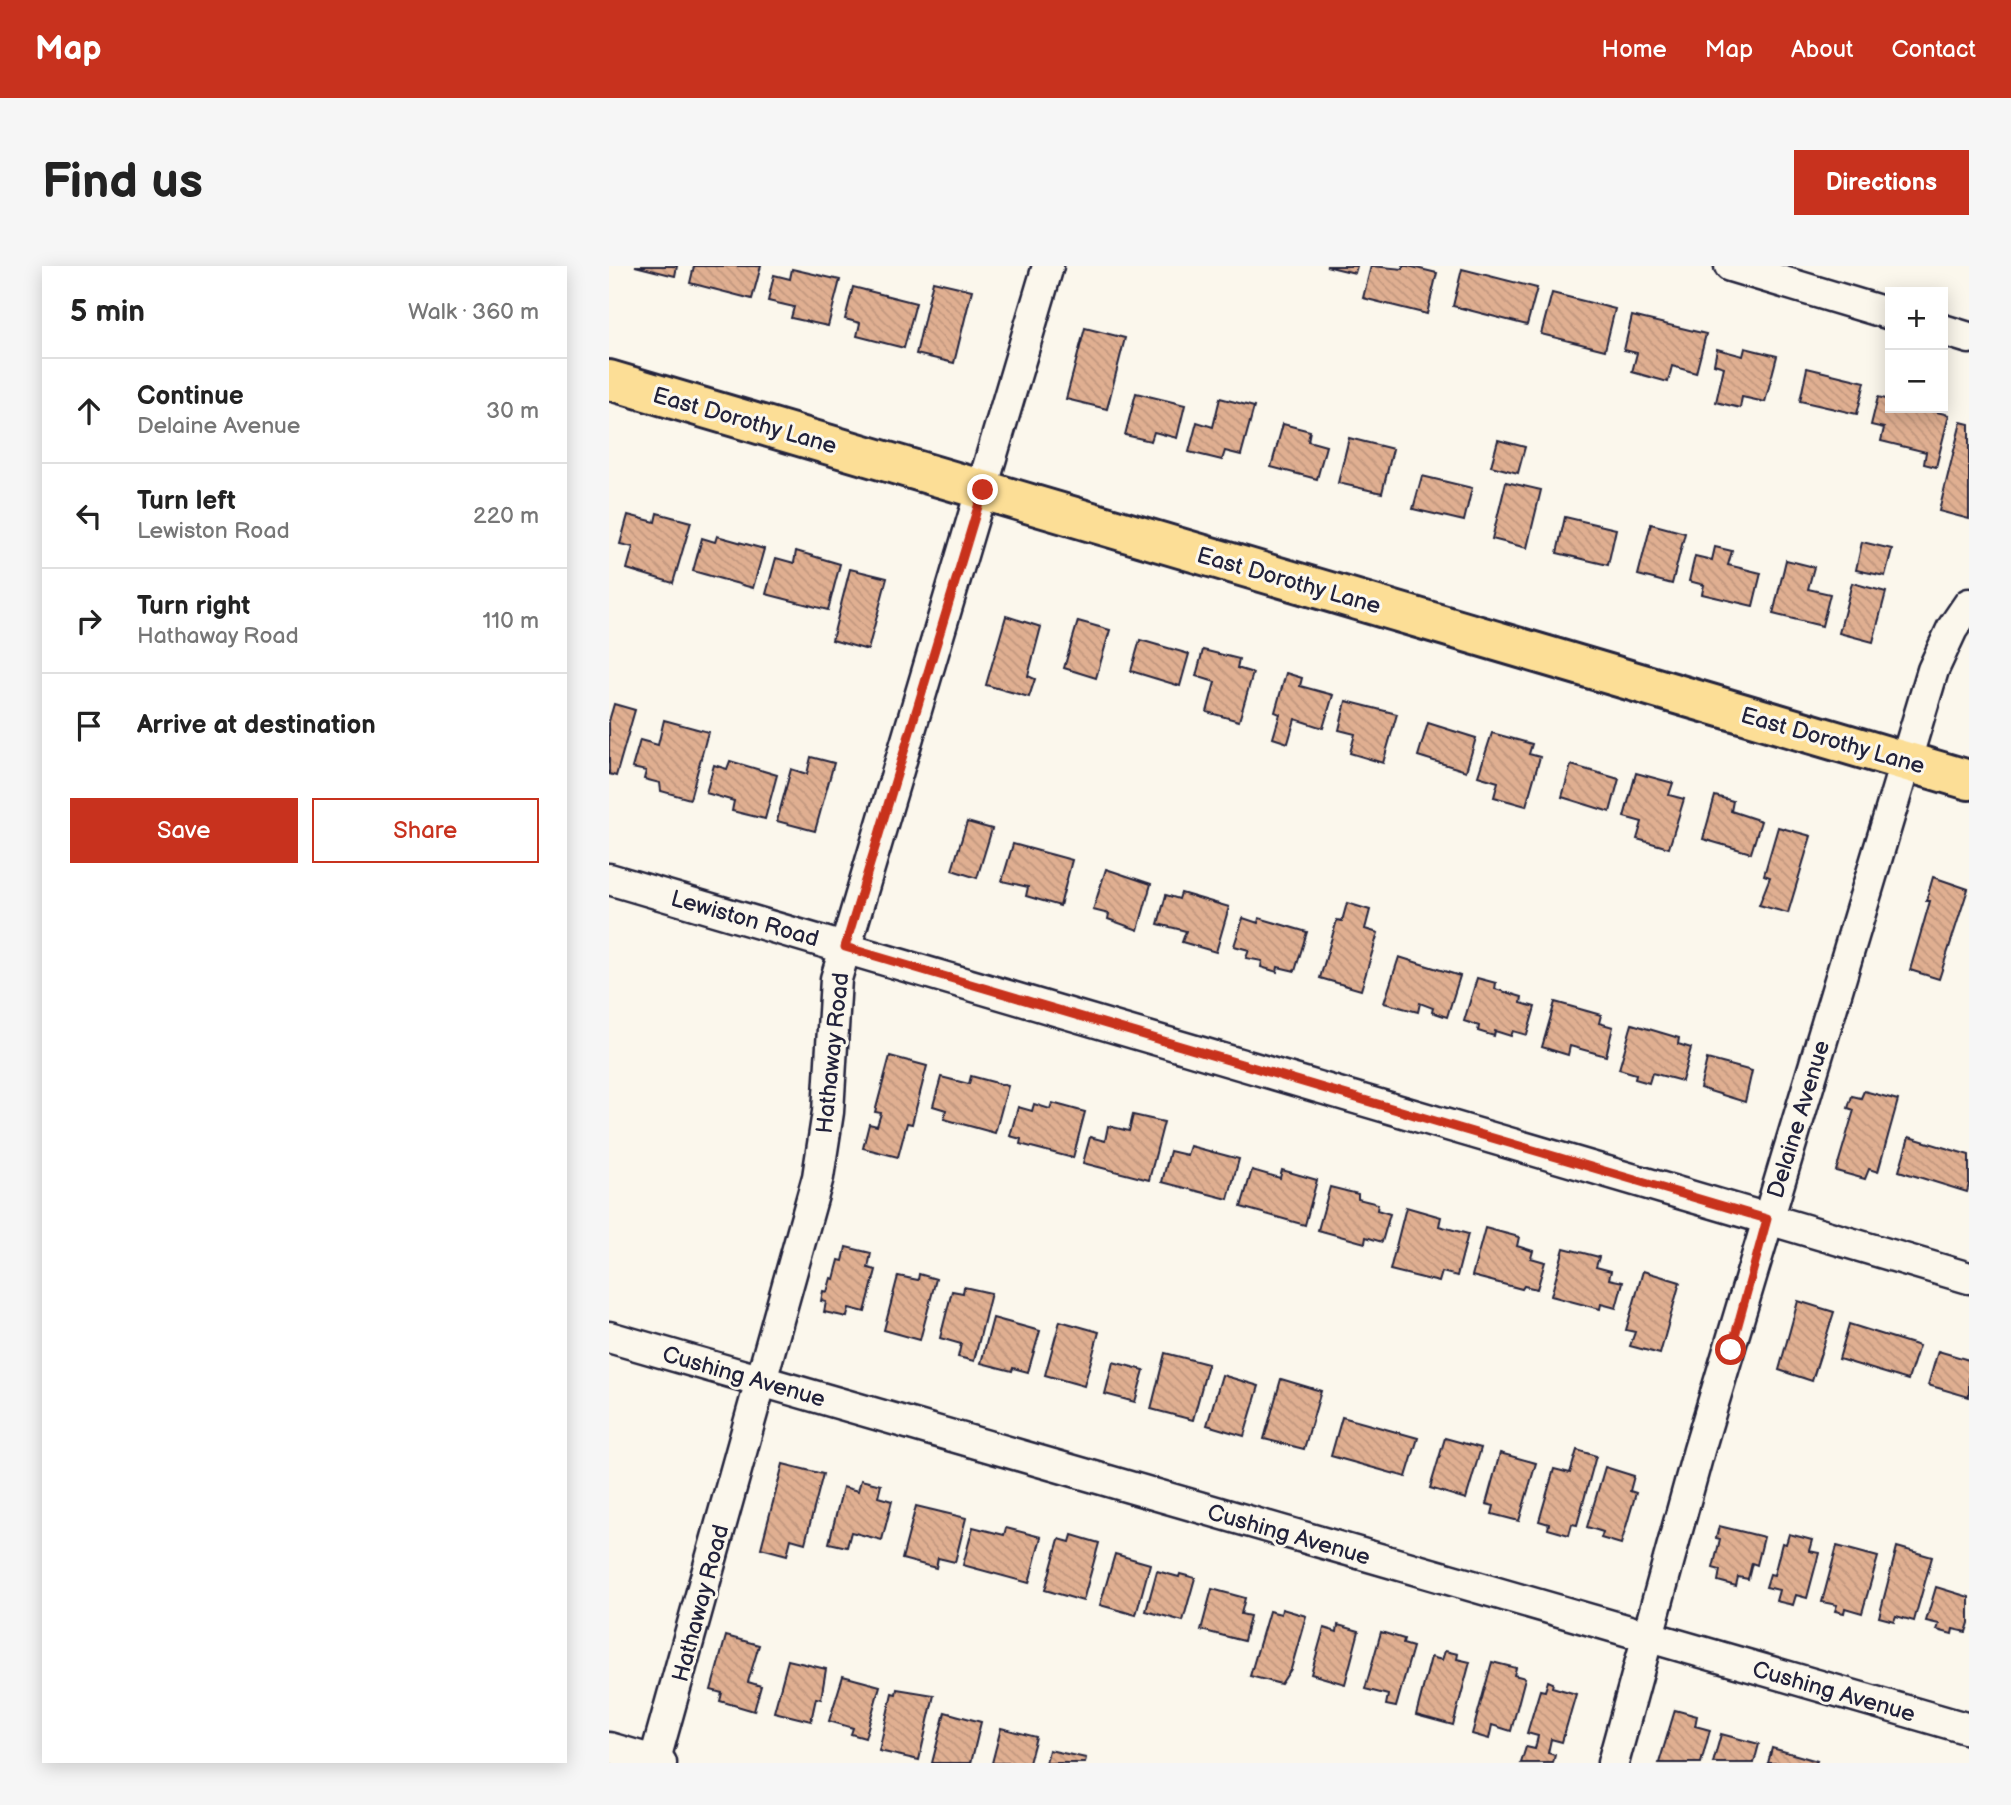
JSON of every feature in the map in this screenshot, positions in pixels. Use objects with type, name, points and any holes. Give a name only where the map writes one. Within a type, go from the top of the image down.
[{"type":"main road","name":"East Dorothy Lane","points":[[609,380],[1969,780]]},
{"type":"street","name":"Hathaway Road","points":[[657,1762],[818,1177],[828,1112],[836,979],[1048,266]]},
{"type":"street","points":[[1730,266],[1885,312]]},
{"type":"street","points":[[1948,332],[1969,338]]},
{"type":"street","name":"Delaine Avenue","points":[[1613,1763],[1699,1450],[1905,761],[1933,670],[1952,629],[1969,604]]},
{"type":"street","name":"Lewiston Road","points":[[609,879],[1969,1278]]},
{"type":"street","name":"Cushing Avenue","points":[[609,1337],[1969,1729]]},
{"type":"street","points":[[609,1748],[657,1762]]},
{"type":"building","points":[[635,266],[677,266],[675,276]]},
{"type":"building","points":[[694,266],[761,266],[752,299],[690,283]]},
{"type":"building","points":[[1326,266],[1357,266],[1355,273]]},
{"type":"building","points":[[1371,266],[1403,269],[1403,266],[1408,266],[1437,273],[1427,314],[1363,298]]},
{"type":"building","points":[[792,269],[840,280],[828,326],[791,318],[794,307],[768,301],[774,275],[790,279]]},
{"type":"building","points":[[1462,269],[1537,288],[1527,325],[1453,306]]},
{"type":"building","points":[[933,281],[972,290],[954,363],[916,354]]},
{"type":"building","points":[[853,287],[916,303],[904,348],[857,336],[860,323],[845,319]]},
{"type":"building","points":[[1552,293],[1615,309],[1605,350],[1541,334]]},
{"type":"building","points":[[1632,316],[1706,334],[1696,373],[1672,366],[1668,382],[1632,372],[1637,353],[1624,350]]},
{"type":"building","points":[[1085,328],[1125,338],[1107,409],[1066,399]]},
{"type":"building","points":[[1745,348],[1777,356],[1765,402],[1742,397],[1740,408],[1716,402],[1724,367],[1714,364],[1717,349],[1743,356]]},
{"type":"building","points":[[1807,368],[1865,382],[1857,414],[1800,401]]},
{"type":"building","points":[[1136,393],[1185,405],[1177,438],[1154,432],[1151,441],[1125,435]]},
{"type":"building","points":[[1878,397],[1885,399],[1885,413],[1949,415],[1936,467],[1924,464],[1926,452],[1881,441],[1884,428],[1871,425]]},
{"type":"building","points":[[1220,398],[1254,407],[1241,455],[1225,451],[1222,460],[1189,452],[1197,422],[1213,427]]},
{"type":"building","points":[[1961,422],[1969,424],[1969,519],[1939,511]]},
{"type":"building","points":[[1283,424],[1310,431],[1308,441],[1326,446],[1317,479],[1271,467]]},
{"type":"building","points":[[1349,438],[1393,449],[1382,493],[1338,483]]},
{"type":"building","points":[[1498,440],[1525,447],[1518,473],[1491,466]]},
{"type":"building","points":[[1422,476],[1472,488],[1464,521],[1413,509]]},
{"type":"building","points":[[1506,482],[1541,490],[1527,548],[1492,539]]},
{"type":"building","points":[[657,513],[691,522],[673,583],[627,569],[633,547],[620,544],[628,515],[655,522]]},
{"type":"building","points":[[1565,517],[1616,529],[1608,565],[1557,553]]},
{"type":"building","points":[[1651,524],[1685,533],[1672,584],[1638,575]]},
{"type":"building","points":[[717,536],[764,549],[753,588],[693,571],[702,538],[715,542]]},
{"type":"building","points":[[1862,542],[1892,549],[1885,576],[1856,570]]},
{"type":"building","points":[[1715,547],[1732,551],[1728,565],[1761,573],[1753,606],[1702,594],[1704,585],[1689,581],[1695,556],[1712,560]]},
{"type":"building","points":[[796,551],[840,564],[828,610],[766,594],[776,558],[794,563]]},
{"type":"building","points":[[1786,560],[1814,567],[1808,589],[1830,594],[1822,626],[1773,614]]},
{"type":"building","points":[[850,569],[887,578],[868,650],[832,640]]},
{"type":"building","points":[[1852,583],[1886,592],[1873,642],[1839,633]]},
{"type":"building","points":[[1006,616],[1041,627],[1028,676],[1035,679],[1029,697],[986,685]]},
{"type":"building","points":[[1078,621],[1110,630],[1096,678],[1064,668]]},
{"type":"building","points":[[1140,640],[1189,654],[1180,686],[1131,671]]},
{"type":"building","points":[[1203,650],[1239,659],[1237,668],[1253,673],[1239,721],[1207,712],[1215,682],[1196,676]]},
{"type":"building","points":[[1286,673],[1302,678],[1300,686],[1333,695],[1323,728],[1295,719],[1288,743],[1273,738],[1280,714],[1275,712]]},
{"type":"building","points":[[1346,701],[1397,714],[1383,763],[1350,753],[1355,734],[1339,730]]},
{"type":"building","points":[[614,704],[635,710],[616,776],[609,774],[609,721]]},
{"type":"building","points":[[664,720],[708,732],[690,799],[661,791],[660,783],[644,779],[646,771],[632,768],[640,740],[658,745]]},
{"type":"building","points":[[1428,723],[1476,738],[1466,771],[1418,756]]},
{"type":"building","points":[[1492,733],[1532,744],[1529,754],[1540,757],[1526,806],[1494,797],[1498,782],[1478,776]]},
{"type":"building","points":[[811,757],[834,763],[815,831],[777,821],[791,769],[807,774]]},
{"type":"building","points":[[730,761],[777,775],[765,819],[732,811],[734,801],[706,793],[714,765],[727,769]]},
{"type":"building","points":[[1571,765],[1619,779],[1610,812],[1562,797]]},
{"type":"building","points":[[1636,773],[1673,783],[1669,795],[1684,799],[1669,848],[1637,839],[1642,822],[1624,817]]},
{"type":"building","points":[[1715,796],[1733,801],[1731,811],[1761,821],[1751,853],[1703,839]]},
{"type":"building","points":[[967,822],[992,829],[977,878],[952,870]]},
{"type":"building","points":[[1778,827],[1811,836],[1788,913],[1759,905],[1770,877],[1764,875]]},
{"type":"building","points":[[1013,844],[1072,860],[1060,906],[1026,896],[1028,887],[1002,881]]},
{"type":"building","points":[[1106,869],[1151,884],[1138,930],[1108,919],[1109,914],[1093,910]]},
{"type":"building","points":[[1933,877],[1968,889],[1939,979],[1910,970],[1930,901],[1926,901]]},
{"type":"building","points":[[1181,893],[1229,907],[1216,952],[1182,942],[1186,931],[1158,924],[1166,895],[1179,899]]},
{"type":"building","points":[[1347,903],[1370,910],[1365,929],[1378,933],[1361,990],[1320,978],[1337,920],[1342,921]]},
{"type":"building","points":[[1243,918],[1258,923],[1259,918],[1307,932],[1295,971],[1278,967],[1277,972],[1261,967],[1262,961],[1246,958],[1249,950],[1234,946]]},
{"type":"building","points":[[1399,957],[1460,976],[1447,1017],[1432,1012],[1433,1008],[1420,1003],[1418,1012],[1384,1003]]},
{"type":"building","points":[[1477,978],[1496,983],[1495,989],[1522,997],[1521,1003],[1535,1007],[1527,1035],[1513,1031],[1511,1036],[1495,1031],[1494,1036],[1478,1031],[1479,1026],[1464,1021]]},
{"type":"building","points":[[1555,1002],[1601,1015],[1599,1023],[1613,1027],[1606,1056],[1570,1046],[1568,1055],[1542,1047]]},
{"type":"building","points":[[1632,1024],[1679,1038],[1678,1044],[1691,1048],[1682,1081],[1652,1073],[1649,1083],[1635,1079],[1636,1074],[1619,1069]]},
{"type":"building","points":[[890,1056],[927,1066],[912,1124],[907,1123],[898,1157],[863,1148],[869,1124],[877,1126],[881,1113],[875,1112]]},
{"type":"building","points":[[1707,1059],[1752,1071],[1745,1102],[1700,1088]]},
{"type":"building","points":[[971,1076],[1008,1086],[995,1133],[944,1119],[946,1110],[933,1106],[941,1077],[969,1084]]},
{"type":"building","points":[[1864,1091],[1898,1100],[1878,1172],[1869,1169],[1865,1179],[1836,1171],[1854,1110],[1848,1108],[1852,1096],[1861,1098]]},
{"type":"building","points":[[1052,1103],[1085,1112],[1073,1158],[1020,1144],[1021,1139],[1010,1136],[1018,1107],[1032,1111],[1034,1104],[1050,1109]]},
{"type":"building","points":[[1133,1115],[1164,1122],[1149,1180],[1083,1163],[1090,1137],[1105,1141],[1108,1126],[1129,1131]]},
{"type":"building","points":[[1909,1137],[1969,1155],[1967,1192],[1899,1171]]},
{"type":"building","points":[[1190,1146],[1239,1159],[1228,1199],[1162,1182],[1170,1151],[1187,1155]]},
{"type":"building","points":[[1252,1170],[1280,1178],[1282,1170],[1317,1180],[1305,1225],[1241,1207]]},
{"type":"building","points":[[1330,1187],[1358,1194],[1358,1199],[1378,1204],[1377,1210],[1390,1214],[1382,1242],[1366,1237],[1365,1243],[1318,1230]]},
{"type":"building","points":[[1406,1207],[1441,1217],[1439,1226],[1468,1234],[1457,1276],[1442,1272],[1439,1282],[1390,1270]]},
{"type":"building","points":[[1485,1228],[1519,1237],[1517,1246],[1533,1251],[1531,1258],[1545,1262],[1537,1289],[1524,1286],[1522,1289],[1472,1276]]},
{"type":"building","points":[[846,1247],[871,1253],[868,1268],[876,1270],[865,1312],[849,1308],[847,1317],[824,1312],[826,1302],[821,1301],[823,1291],[827,1292],[831,1278],[834,1279],[839,1260],[843,1261]]},
{"type":"building","points":[[1564,1248],[1599,1257],[1596,1267],[1611,1271],[1609,1279],[1623,1282],[1616,1308],[1601,1304],[1600,1309],[1551,1296]]},
{"type":"building","points":[[1643,1271],[1680,1282],[1660,1354],[1630,1346],[1635,1332],[1626,1330]]},
{"type":"building","points":[[919,1274],[936,1279],[920,1340],[884,1330],[898,1276],[918,1280]]},
{"type":"building","points":[[964,1287],[991,1293],[974,1361],[958,1357],[961,1344],[940,1338],[952,1291],[963,1293]]},
{"type":"building","points":[[1798,1301],[1834,1312],[1812,1381],[1779,1370]]},
{"type":"building","points":[[993,1318],[1040,1331],[1028,1372],[981,1363]]},
{"type":"building","points":[[1060,1321],[1099,1332],[1084,1386],[1045,1375]]},
{"type":"building","points":[[1849,1324],[1919,1346],[1908,1380],[1839,1359]]},
{"type":"building","points":[[1938,1351],[1969,1360],[1969,1397],[1928,1385]]},
{"type":"building","points":[[1165,1353],[1208,1364],[1193,1420],[1151,1409]]},
{"type":"building","points":[[1113,1362],[1144,1370],[1135,1402],[1105,1394]]},
{"type":"building","points":[[1222,1375],[1259,1386],[1244,1436],[1207,1425]]},
{"type":"building","points":[[1281,1379],[1321,1391],[1304,1449],[1264,1439]]},
{"type":"building","points":[[1342,1417],[1418,1438],[1406,1477],[1331,1456]]},
{"type":"building","points":[[1445,1438],[1481,1448],[1466,1499],[1430,1488]]},
{"type":"building","points":[[1577,1450],[1596,1456],[1577,1525],[1572,1524],[1569,1535],[1548,1529],[1549,1524],[1539,1521],[1554,1469],[1570,1473]]},
{"type":"building","points":[[1500,1453],[1536,1463],[1519,1521],[1492,1514],[1494,1506],[1486,1504]]},
{"type":"building","points":[[783,1464],[823,1474],[805,1543],[791,1539],[787,1555],[761,1548]]},
{"type":"building","points":[[1605,1467],[1634,1476],[1630,1491],[1636,1493],[1621,1544],[1601,1538],[1603,1532],[1587,1527]]},
{"type":"building","points":[[861,1480],[881,1485],[878,1497],[892,1501],[882,1540],[851,1532],[847,1547],[829,1543],[843,1487],[858,1491]]},
{"type":"building","points":[[916,1506],[966,1518],[955,1562],[938,1558],[936,1568],[902,1559]]},
{"type":"building","points":[[1719,1526],[1764,1537],[1757,1565],[1752,1563],[1748,1579],[1738,1577],[1736,1586],[1718,1581],[1720,1570],[1713,1568],[1720,1539],[1716,1538]]},
{"type":"building","points":[[973,1527],[1004,1535],[1006,1528],[1041,1537],[1029,1583],[963,1565]]},
{"type":"building","points":[[1789,1534],[1812,1540],[1809,1551],[1819,1553],[1807,1598],[1796,1595],[1793,1605],[1776,1601],[1779,1590],[1766,1587],[1770,1574],[1774,1575],[1782,1543],[1786,1544]]},
{"type":"building","points":[[1072,1535],[1099,1543],[1083,1601],[1045,1590],[1059,1539],[1070,1542]]},
{"type":"building","points":[[1837,1546],[1878,1557],[1862,1613],[1845,1608],[1844,1613],[1835,1611],[1837,1605],[1822,1602]]},
{"type":"building","points":[[1897,1547],[1932,1557],[1914,1621],[1896,1616],[1894,1621],[1879,1617]]},
{"type":"building","points":[[1115,1554],[1150,1564],[1136,1615],[1100,1605]]},
{"type":"building","points":[[1157,1571],[1195,1578],[1183,1621],[1146,1611]]},
{"type":"building","points":[[1936,1587],[1969,1597],[1969,1623],[1966,1632],[1953,1629],[1952,1634],[1937,1630],[1939,1624],[1926,1621]]},
{"type":"building","points":[[1212,1589],[1245,1598],[1241,1614],[1250,1616],[1244,1641],[1201,1630]]},
{"type":"building","points":[[1282,1609],[1306,1616],[1291,1669],[1281,1684],[1250,1676],[1269,1611],[1281,1614]]},
{"type":"building","points":[[1338,1625],[1359,1631],[1345,1684],[1311,1674],[1324,1628],[1337,1632]]},
{"type":"building","points":[[1381,1632],[1404,1639],[1403,1644],[1413,1647],[1396,1707],[1386,1705],[1388,1695],[1365,1689]]},
{"type":"building","points":[[726,1636],[759,1645],[748,1682],[761,1686],[754,1711],[720,1701],[722,1693],[711,1690]]},
{"type":"building","points":[[1445,1651],[1458,1654],[1457,1659],[1470,1662],[1453,1725],[1416,1715],[1431,1657],[1442,1660]]},
{"type":"building","points":[[788,1660],[826,1669],[821,1699],[816,1698],[811,1721],[774,1712]]},
{"type":"building","points":[[1492,1662],[1516,1668],[1514,1675],[1525,1678],[1511,1731],[1492,1725],[1489,1739],[1472,1734]]},
{"type":"building","points":[[843,1676],[880,1686],[865,1738],[851,1734],[853,1728],[829,1721]]},
{"type":"building","points":[[1548,1681],[1553,1683],[1552,1687],[1576,1694],[1562,1742],[1551,1739],[1548,1753],[1555,1755],[1553,1763],[1521,1763],[1526,1747],[1535,1749],[1538,1736],[1527,1733],[1540,1690],[1545,1691]]},
{"type":"building","points":[[897,1689],[934,1695],[919,1760],[879,1751],[892,1693],[896,1694]]},
{"type":"building","points":[[1675,1710],[1697,1716],[1695,1726],[1710,1730],[1701,1763],[1659,1763]]},
{"type":"building","points":[[945,1712],[981,1722],[971,1763],[932,1763]]},
{"type":"building","points":[[1001,1728],[1036,1737],[1029,1763],[992,1763]]},
{"type":"building","points":[[1721,1734],[1759,1744],[1754,1763],[1713,1763]]},
{"type":"building","points":[[1772,1748],[1817,1761],[1768,1763]]},
{"type":"building","points":[[1049,1750],[1086,1758],[1085,1763],[1046,1763]]},
{"type":"route","points":[[983,490],[845,947],[1767,1219],[1731,1350]]}]
